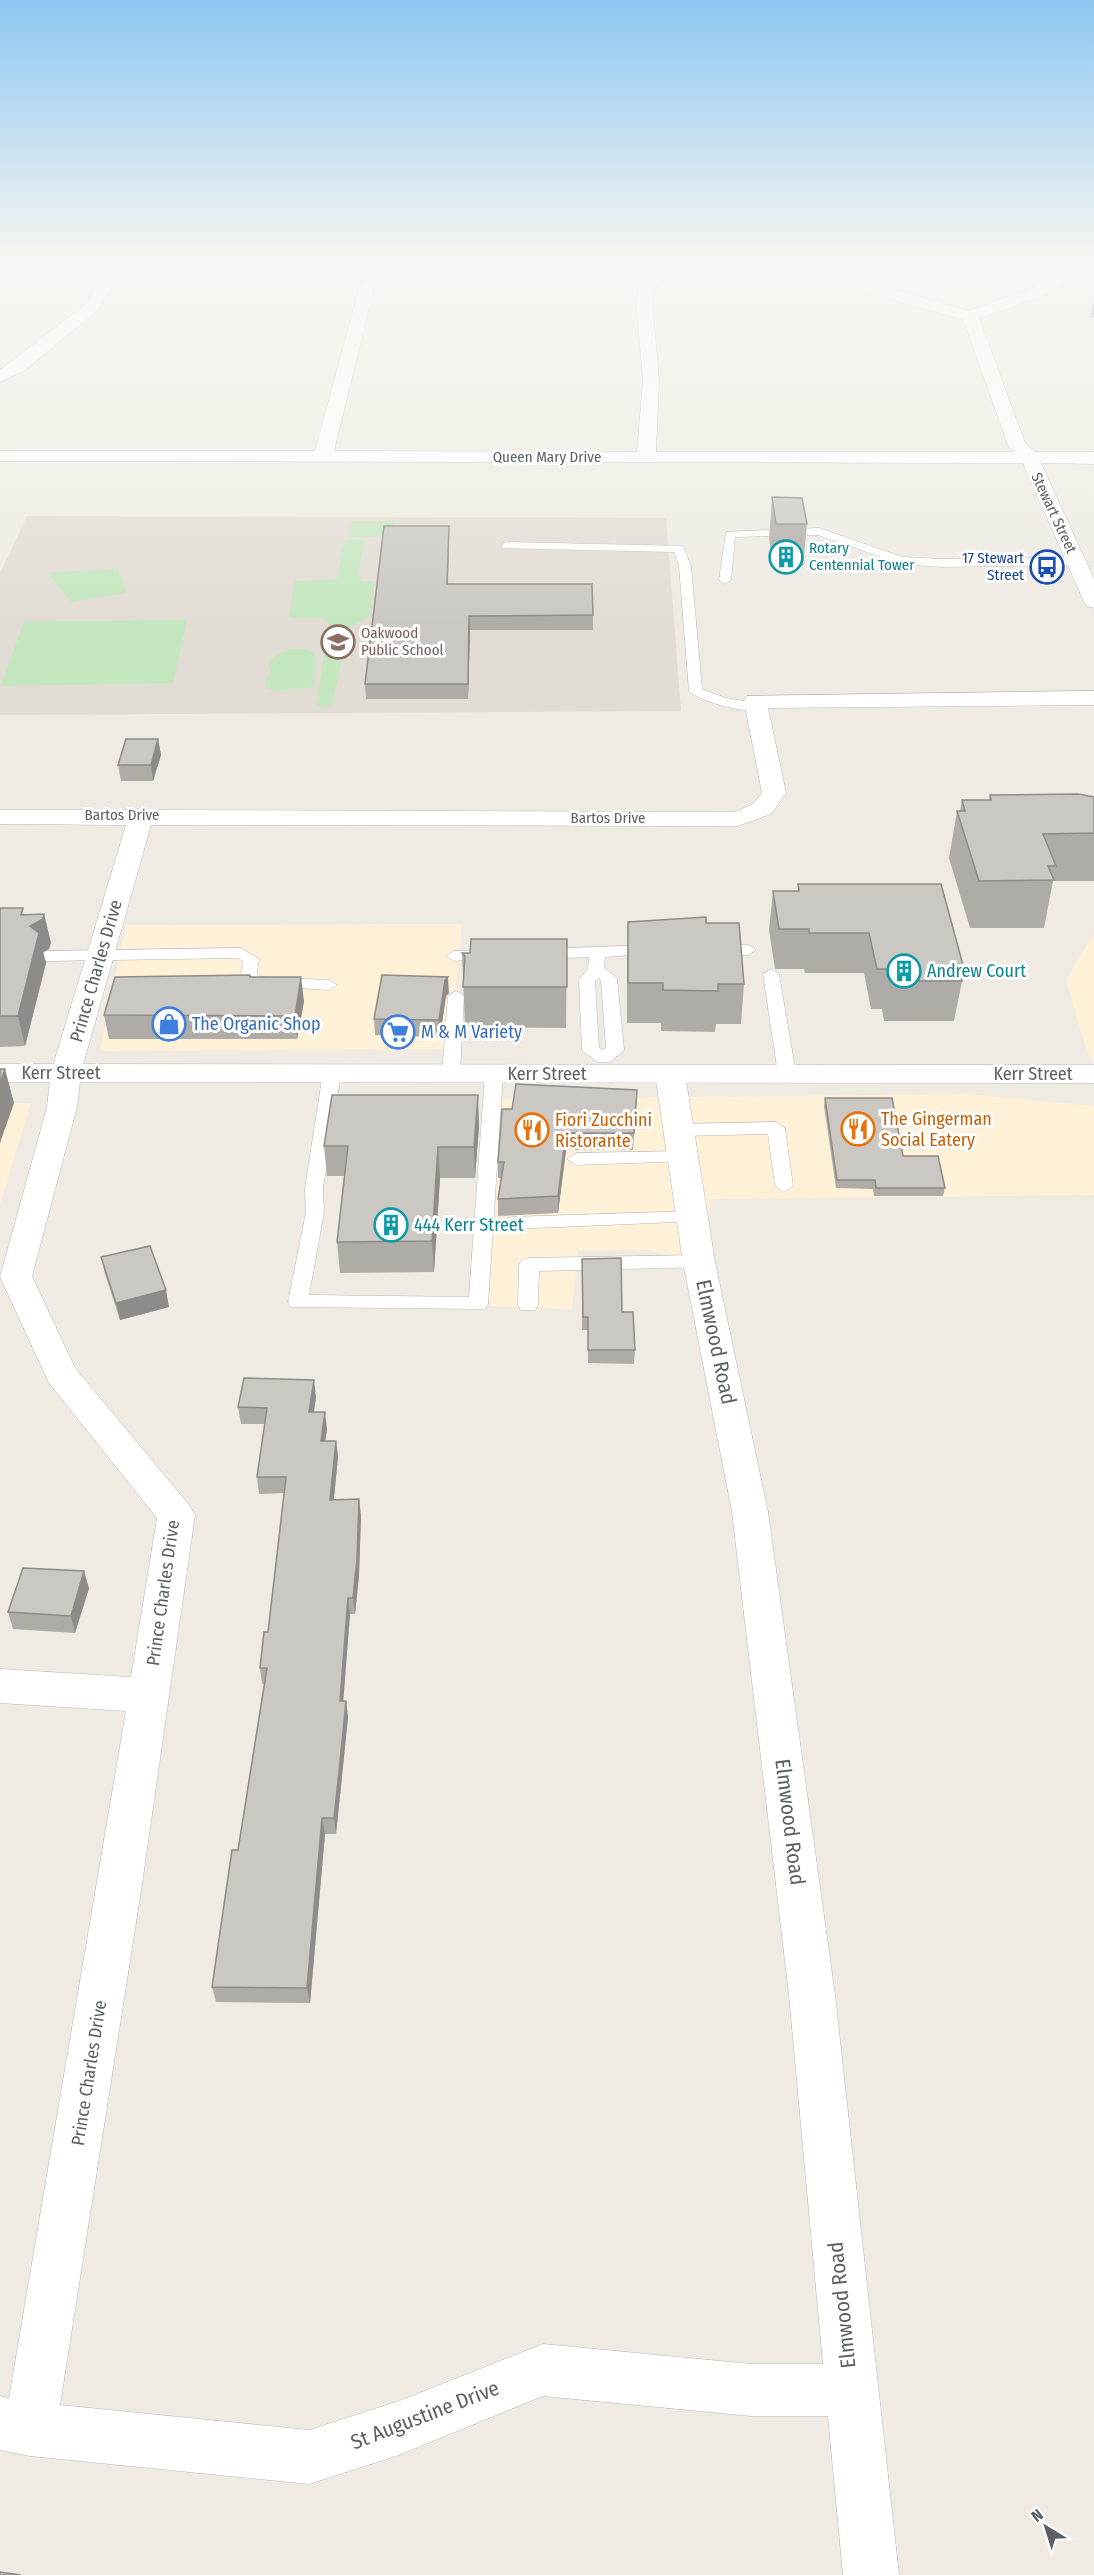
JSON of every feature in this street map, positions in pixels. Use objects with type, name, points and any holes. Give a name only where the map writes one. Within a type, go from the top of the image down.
[{"type":"street","points":[[323,457],[342,383]]},
{"type":"street","points":[[646,458],[651,383]]},
{"type":"street","name":"Stewart Street","points":[[994,383],[1017,445],[1029,457],[1094,602]]},
{"type":"street","name":"Queen Mary Drive","points":[[0,456],[1094,458]]},
{"type":"street","points":[[756,707],[755,701],[1094,698]]},
{"type":"street","name":"Bartos Drive","points":[[0,817],[141,815],[738,819],[762,809],[774,793],[756,707]]},
{"type":"street","name":"Prince Charles Drive","points":[[15,2426],[119,1891],[176,1515],[61,1374],[16,1276],[62,1107],[66,1072],[141,815]]},
{"type":"street","name":"Kerr Street","points":[[0,1073],[494,1074],[604,1066],[670,1074],[1094,1074]]},
{"type":"street","name":"Elmwood Road","points":[[670,1074],[699,1262],[750,1512],[812,1995],[871,2575]]},
{"type":"street","points":[[0,1686],[148,1695]]},
{"type":"street","name":"St Augustine Drive","points":[[15,2426],[309,2457],[399,2428],[543,2370],[751,2390],[851,2390]]},
{"type":"lane","points":[[725,580],[730,534],[819,531],[901,560],[932,562],[1075,561]]},
{"type":"lane","points":[[506,546],[679,549],[685,566],[696,691],[723,702],[756,707]]},
{"type":"lane","points":[[526,954],[596,961],[668,950]]},
{"type":"lane","points":[[703,950],[748,950]]},
{"type":"lane","points":[[47,956],[241,953],[251,959],[249,973],[255,982],[329,985]]},
{"type":"lane","points":[[454,956],[502,955]]},
{"type":"lane","points":[[596,961],[609,978],[615,1050],[604,1066],[591,1050],[587,980],[596,961]]},
{"type":"lane","points":[[771,974],[787,1074]]},
{"type":"lane","points":[[451,1074],[456,996]]},
{"type":"lane","points":[[332,1073],[315,1188],[315,1212],[298,1302],[478,1304],[494,1074]]},
{"type":"lane","points":[[576,1159],[776,1128],[784,1186]]},
{"type":"lane","points":[[512,1223],[693,1217]]},
{"type":"lane","points":[[528,1305],[529,1264],[699,1262]]},
{"type":"shaded area","name":"Oakwood Public School","points":[[27,516],[666,518],[681,711],[0,715],[0,573]]},
{"type":"shaded area","points":[[462,924],[450,1049],[100,1051],[126,925]]},
{"type":"shaded area","points":[[1094,933],[1094,1064],[1086,1048],[1066,980]]},
{"type":"shaded area","points":[[969,1094],[1094,1106],[1094,1195],[711,1199],[699,1262],[647,1250],[578,1250],[572,1309],[488,1306],[493,1099]]},
{"type":"shaded area","points":[[0,1103],[31,1103],[0,1204]]},
{"type":"green space","points":[[352,521],[394,521],[391,537],[349,537]]},
{"type":"green space","points":[[345,540],[365,540],[358,574],[362,581],[375,581],[370,616],[348,628],[332,707],[316,706],[329,624],[323,618],[289,618],[295,581],[337,578]]},
{"type":"green space","points":[[118,568],[126,593],[71,602],[48,573]]},
{"type":"green space","points":[[187,620],[173,683],[1,686],[24,622]]},
{"type":"green space","points":[[291,649],[305,649],[315,653],[314,687],[276,691],[266,688],[266,678],[271,672],[268,664],[276,655]]},
{"type":"building","points":[[772,497],[802,498],[807,524],[776,524]]},
{"type":"building","points":[[384,526],[449,526],[447,584],[592,584],[593,615],[469,616],[468,684],[365,684]]},
{"type":"building","points":[[126,739],[158,739],[151,765],[118,765]]},
{"type":"building","points":[[1078,794],[1094,797],[1094,833],[1043,834],[1056,866],[1048,866],[1054,880],[979,881],[957,811],[965,811],[962,800],[991,800],[990,795]]},
{"type":"building","points":[[798,884],[941,884],[963,965],[957,964],[962,981],[890,981],[888,969],[877,969],[869,933],[809,933],[809,929],[779,929],[773,891],[799,891]]},
{"type":"building","points":[[0,908],[23,908],[21,915],[44,914],[43,919],[30,926],[39,933],[18,1016],[0,1016]]},
{"type":"building","points":[[706,917],[706,923],[739,923],[744,984],[718,984],[718,991],[663,990],[663,983],[628,983],[628,922]]},
{"type":"building","points":[[471,939],[567,939],[567,987],[463,987],[465,956],[462,953],[470,953]]},
{"type":"building","points":[[250,975],[250,977],[301,977],[295,1016],[104,1015],[115,977]]},
{"type":"building","points":[[382,975],[448,977],[445,980],[439,1020],[374,1019]]},
{"type":"building","points":[[0,1069],[5,1069],[0,1084]]},
{"type":"building","points":[[516,1084],[637,1090],[634,1133],[566,1133],[558,1196],[498,1199],[504,1162],[498,1162],[502,1109],[512,1109]]},
{"type":"building","name":"444 Kerr Street","points":[[332,1095],[478,1095],[474,1147],[438,1147],[432,1241],[337,1242],[348,1146],[324,1146]]},
{"type":"building","points":[[825,1098],[892,1098],[903,1156],[938,1156],[945,1188],[876,1188],[875,1180],[837,1180]]},
{"type":"building","points":[[150,1246],[166,1290],[116,1303],[101,1257]]},
{"type":"building","points":[[621,1258],[622,1312],[633,1312],[635,1350],[588,1350],[588,1317],[583,1317],[582,1259]]},
{"type":"building","points":[[244,1378],[314,1380],[309,1412],[325,1412],[321,1441],[336,1441],[330,1500],[359,1499],[357,1559],[353,1598],[348,1598],[340,1701],[346,1701],[339,1772],[334,1818],[322,1818],[307,1988],[212,1987],[232,1850],[238,1850],[267,1668],[260,1668],[264,1632],[268,1632],[286,1477],[257,1477],[267,1408],[238,1407]]},
{"type":"building","points":[[23,1568],[84,1571],[71,1616],[8,1612]]},
{"type":"building","points":[[0,2572],[21,2575],[0,2575]]},
{"type":"place","name":"Rotary Centennial Tower","points":[[786,557]]},
{"type":"place","name":"17 Stewart Street","points":[[1047,567]]},
{"type":"place","name":"Oakwood Public School","points":[[338,642]]},
{"type":"place","name":"Andrew Court","points":[[904,971]]},
{"type":"place","name":"The Organic Shop","points":[[169,1024]]},
{"type":"place","name":"M & M Variety","points":[[398,1032]]},
{"type":"place","name":"The Gingerman Social Eatery","points":[[858,1129]]},
{"type":"place","name":"Fiori Zucchini Ristorante","points":[[532,1130]]},
{"type":"place","name":"444 Kerr Street","points":[[391,1225]]}]
